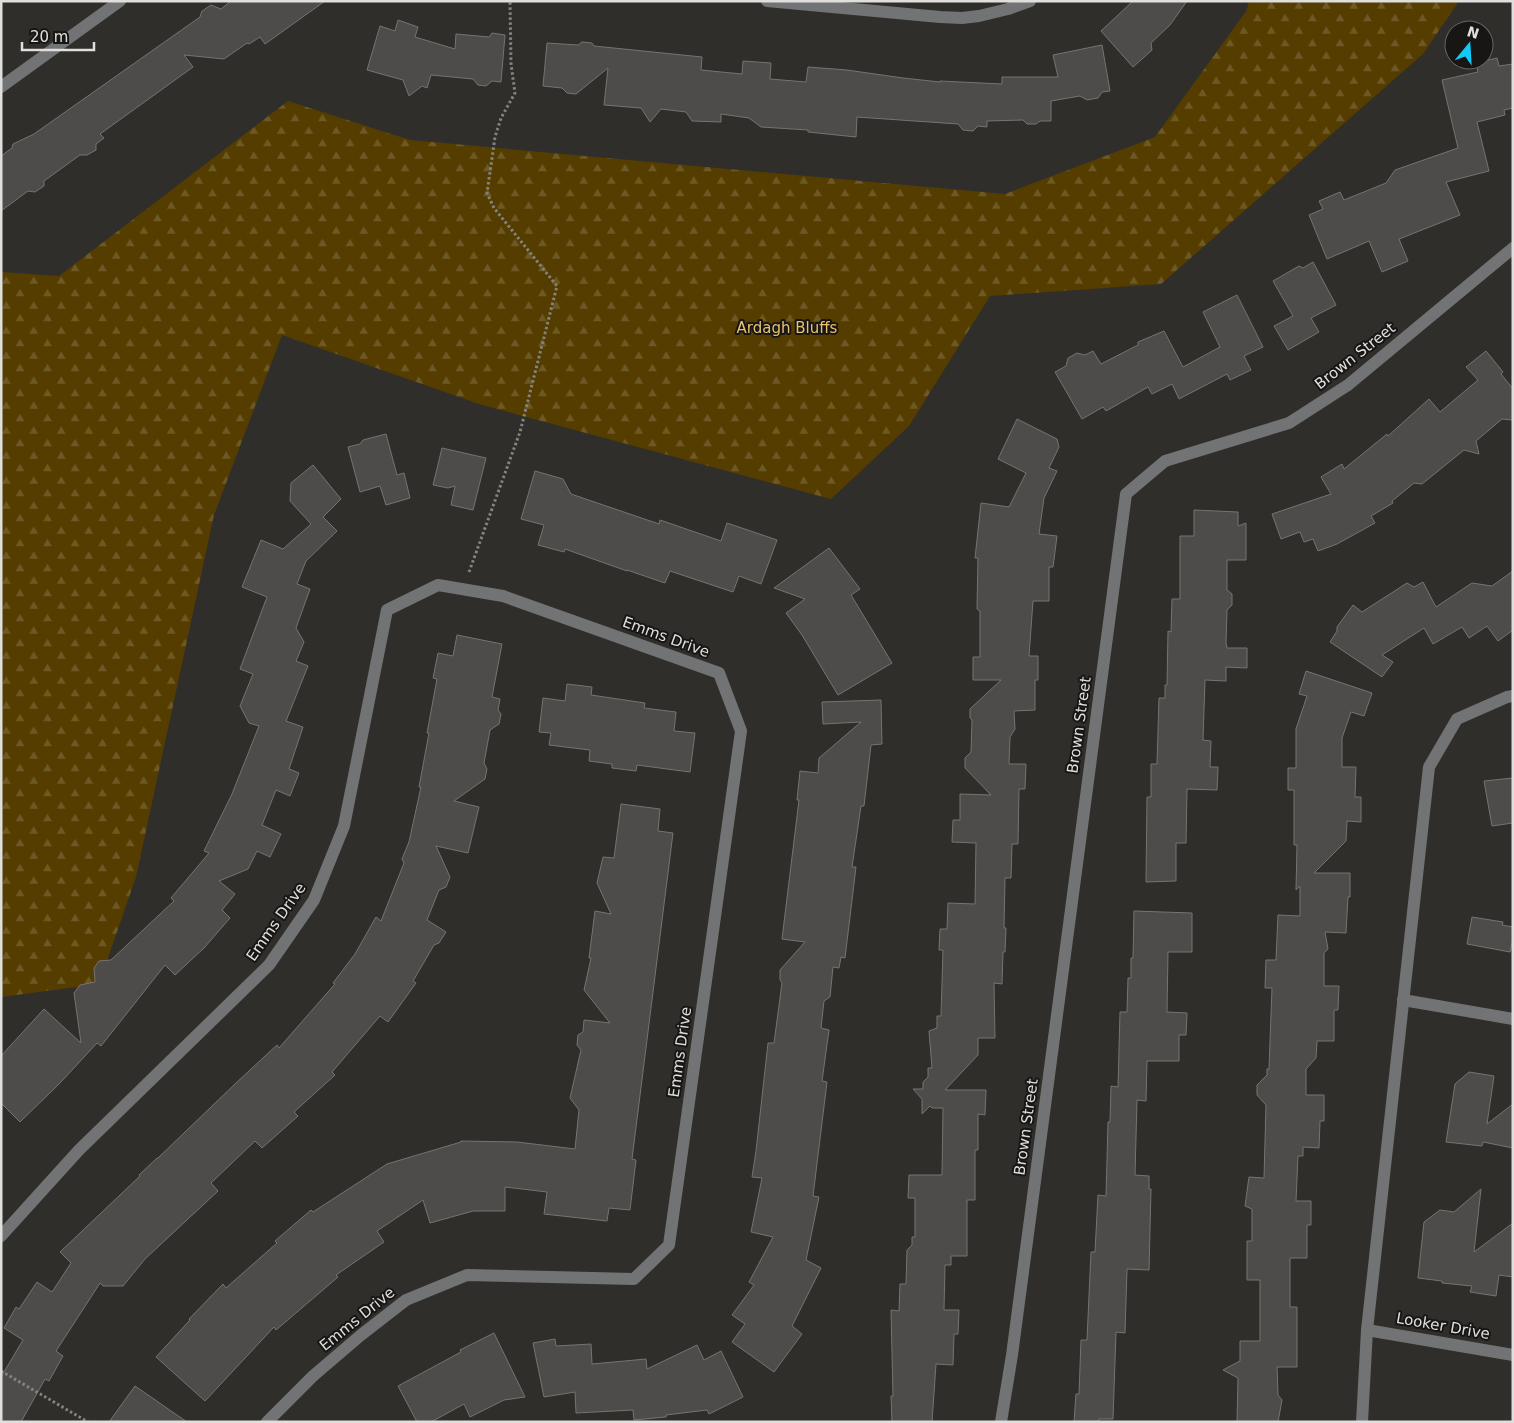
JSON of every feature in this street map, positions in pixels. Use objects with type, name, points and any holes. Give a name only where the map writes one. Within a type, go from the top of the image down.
[{"type":"street","points":[[1,87],[120,1]]},
{"type":"street","points":[[767,1],[962,18],[991,14],[1030,1]]},
{"type":"street","name":"Brown Street","points":[[1001,1422],[1012,1355],[1126,494],[1165,461],[1289,423],[1348,385],[1513,248]]},
{"type":"street","name":"Emms Drive","points":[[1,1236],[79,1150],[269,965],[314,900],[344,826],[387,610],[438,585],[503,596],[719,673],[741,731],[669,1245],[634,1279],[466,1275],[406,1300],[313,1376],[267,1422]]},
{"type":"street","points":[[1362,1422],[1367,1330],[1429,766],[1457,719],[1513,696]]},
{"type":"street","points":[[1403,1000],[1513,1019]]},
{"type":"street","name":"Looker Drive","points":[[1367,1330],[1513,1355]]},
{"type":"path","points":[[463,589],[520,432],[557,286],[494,208],[487,193],[495,137],[501,118],[515,94],[511,64],[510,1]]},
{"type":"path","points":[[1,1371],[88,1422]]},
{"type":"green space","name":"Ardagh Bluffs","points":[[1249,1],[1459,1],[1446,20],[1444,20],[1444,23],[1423,54],[1161,284],[990,296],[909,426],[831,499],[482,405],[282,335],[214,515],[136,877],[99,984],[1,997],[1,272],[59,276],[288,101],[410,140],[1005,194],[1155,137],[1247,10]]},
{"type":"building","points":[[231,1],[325,1],[265,44],[260,37],[249,44],[247,43],[224,59],[184,55],[193,67],[100,134],[104,138],[96,144],[96,150],[87,155],[80,155],[44,181],[44,186],[35,192],[28,191],[1,211],[1,156],[12,148],[13,144],[34,134],[200,17],[202,11],[211,5],[221,9]]},
{"type":"building","points":[[1133,1],[1187,1],[1170,25],[1151,43],[1152,50],[1133,67],[1101,31]]},
{"type":"building","points":[[398,20],[418,27],[415,37],[455,49],[456,34],[489,37],[492,33],[505,35],[501,82],[492,81],[486,86],[478,85],[473,79],[431,75],[427,88],[422,86],[409,96],[403,80],[367,70],[380,26],[395,31]]},
{"type":"building","points":[[582,42],[592,43],[594,46],[702,57],[701,70],[742,74],[743,61],[771,63],[770,79],[806,82],[808,67],[940,82],[1002,84],[1002,77],[1058,77],[1053,55],[1102,45],[1110,91],[1102,92],[1098,98],[1087,100],[1080,96],[1051,101],[1051,121],[1027,124],[1023,120],[987,121],[987,127],[978,126],[973,131],[963,130],[958,124],[857,117],[856,137],[808,132],[808,130],[761,127],[749,118],[721,114],[721,122],[692,121],[686,112],[661,109],[650,122],[641,108],[604,105],[608,68],[576,94],[567,93],[562,88],[543,86],[547,43],[578,45]]},
{"type":"building","points":[[1497,58],[1499,66],[1513,64],[1513,108],[1504,110],[1505,115],[1477,122],[1489,171],[1446,182],[1460,215],[1399,239],[1408,261],[1382,272],[1369,241],[1327,259],[1309,215],[1323,209],[1319,201],[1340,192],[1344,200],[1386,183],[1395,170],[1458,148],[1442,80],[1478,72],[1478,70],[1494,70],[1494,59]]},
{"type":"building","points":[[1313,262],[1336,305],[1311,318],[1319,332],[1288,350],[1274,326],[1293,316],[1273,281],[1299,266],[1303,268]]},
{"type":"building","points":[[1237,295],[1263,347],[1244,356],[1251,370],[1230,380],[1227,374],[1179,399],[1172,384],[1152,394],[1148,387],[1106,411],[1103,407],[1082,419],[1055,372],[1066,366],[1068,358],[1077,353],[1085,355],[1093,351],[1101,364],[1138,345],[1138,342],[1164,331],[1183,367],[1220,347],[1203,312]]},
{"type":"building","points":[[1486,351],[1503,372],[1501,374],[1513,389],[1513,420],[1502,419],[1476,441],[1479,454],[1464,450],[1422,484],[1414,483],[1392,501],[1393,503],[1371,516],[1375,523],[1337,544],[1318,551],[1313,539],[1304,542],[1300,532],[1281,539],[1272,514],[1331,494],[1321,477],[1342,464],[1344,469],[1387,434],[1388,436],[1429,399],[1440,412],[1478,380],[1466,367]]},
{"type":"building","points":[[1017,419],[1057,439],[1059,447],[1049,468],[1057,471],[1044,498],[1039,534],[1057,536],[1053,567],[1049,567],[1049,601],[1033,601],[1029,656],[1038,656],[1038,680],[1035,680],[1035,710],[1014,711],[1015,729],[1010,737],[1009,764],[1026,764],[1025,789],[1019,789],[1018,844],[1012,844],[1011,878],[1005,878],[1004,928],[1006,928],[1002,984],[994,983],[995,1038],[978,1038],[978,1055],[945,1090],[986,1090],[985,1115],[978,1114],[978,1150],[975,1150],[975,1200],[967,1200],[967,1256],[951,1256],[951,1265],[945,1265],[944,1310],[959,1310],[958,1334],[954,1334],[953,1365],[936,1364],[932,1422],[892,1422],[891,1310],[899,1311],[900,1284],[906,1284],[907,1250],[912,1245],[912,1237],[915,1237],[915,1198],[908,1198],[909,1175],[942,1175],[943,1108],[932,1108],[930,1106],[922,1114],[922,1099],[913,1089],[923,1089],[923,1082],[928,1077],[928,1068],[932,1068],[929,1031],[937,1028],[937,1016],[941,1016],[943,950],[939,950],[940,929],[947,929],[948,903],[975,904],[976,843],[952,842],[953,820],[960,820],[960,794],[991,795],[965,768],[965,758],[971,752],[972,720],[970,718],[970,709],[1001,680],[973,680],[973,657],[980,657],[980,611],[977,609],[978,558],[975,558],[981,503],[1009,507],[1026,473],[998,459]]},
{"type":"building","points":[[386,434],[397,475],[404,473],[410,498],[386,505],[380,486],[360,492],[348,447],[360,444],[363,440]]},
{"type":"building","points":[[442,448],[486,458],[473,510],[451,505],[455,486],[448,488],[433,485]]},
{"type":"building","points":[[313,465],[341,499],[323,517],[337,531],[306,561],[297,584],[310,589],[296,628],[304,642],[296,661],[308,666],[286,721],[303,727],[289,769],[299,773],[290,796],[276,790],[262,825],[281,834],[270,857],[257,851],[248,869],[219,881],[235,894],[222,910],[230,918],[204,948],[175,975],[165,965],[101,1046],[97,1043],[20,1122],[1,1103],[1,1056],[44,1009],[81,1043],[74,993],[80,985],[95,982],[94,968],[99,961],[111,960],[174,901],[171,898],[209,853],[204,851],[232,794],[259,726],[249,723],[240,706],[253,674],[240,669],[267,597],[242,587],[261,540],[283,549],[311,524],[290,501],[291,483]]},
{"type":"building","points":[[535,471],[563,479],[571,494],[659,524],[660,520],[721,541],[727,523],[777,540],[761,584],[739,576],[733,592],[670,571],[665,583],[565,549],[564,552],[538,545],[544,525],[521,519]]},
{"type":"building","points":[[1194,510],[1238,512],[1238,526],[1246,523],[1246,560],[1227,560],[1227,590],[1232,594],[1232,605],[1227,610],[1226,643],[1227,648],[1247,648],[1247,668],[1226,667],[1226,681],[1205,680],[1203,740],[1211,741],[1210,767],[1218,767],[1217,790],[1187,789],[1186,843],[1176,843],[1176,881],[1146,882],[1147,797],[1151,797],[1151,764],[1157,764],[1159,698],[1165,698],[1165,685],[1167,685],[1168,631],[1171,632],[1172,599],[1180,599],[1180,536],[1194,536]]},
{"type":"building","points":[[829,548],[860,589],[851,595],[892,663],[838,695],[802,635],[786,613],[805,599],[774,588]]},
{"type":"building","points":[[1513,571],[1513,630],[1498,641],[1487,626],[1469,638],[1462,627],[1433,644],[1424,628],[1382,655],[1393,662],[1382,677],[1330,642],[1337,631],[1337,627],[1353,605],[1362,612],[1407,583],[1414,587],[1423,582],[1436,607],[1472,583],[1492,586]]},
{"type":"building","points":[[457,635],[502,644],[492,697],[500,699],[498,710],[501,714],[499,724],[490,730],[484,763],[487,769],[485,779],[454,801],[479,807],[468,853],[436,846],[450,877],[446,887],[439,890],[427,920],[446,932],[439,943],[434,945],[413,981],[416,983],[388,1022],[380,1016],[332,1072],[335,1075],[294,1112],[298,1116],[262,1148],[255,1141],[211,1183],[218,1191],[145,1259],[123,1286],[103,1286],[100,1283],[56,1351],[63,1356],[49,1381],[45,1379],[21,1422],[1,1422],[1,1377],[23,1340],[4,1328],[16,1307],[19,1309],[37,1282],[52,1292],[71,1263],[60,1252],[236,1083],[277,1045],[279,1048],[335,984],[333,983],[355,954],[376,917],[381,921],[404,863],[402,859],[409,842],[421,787],[419,787],[437,679],[433,678],[438,653],[453,656]]},
{"type":"building","points":[[1306,671],[1372,693],[1364,716],[1351,712],[1342,738],[1342,767],[1356,767],[1355,797],[1361,797],[1361,822],[1347,821],[1346,841],[1314,873],[1350,873],[1350,897],[1348,897],[1346,933],[1325,932],[1328,949],[1324,953],[1324,986],[1339,986],[1338,1010],[1334,1010],[1334,1041],[1317,1041],[1316,1058],[1306,1069],[1306,1095],[1324,1095],[1324,1121],[1320,1121],[1319,1148],[1303,1147],[1303,1156],[1298,1156],[1296,1201],[1311,1201],[1311,1225],[1307,1225],[1307,1258],[1290,1258],[1290,1307],[1297,1307],[1297,1367],[1277,1367],[1278,1395],[1282,1400],[1278,1422],[1237,1422],[1238,1378],[1223,1370],[1240,1361],[1240,1341],[1260,1341],[1260,1280],[1247,1280],[1247,1241],[1252,1241],[1252,1209],[1245,1206],[1249,1177],[1264,1178],[1266,1105],[1257,1095],[1257,1085],[1267,1075],[1267,1069],[1269,1069],[1272,988],[1265,988],[1266,960],[1276,960],[1278,915],[1300,916],[1300,886],[1296,890],[1297,845],[1294,845],[1294,790],[1288,790],[1288,768],[1296,768],[1296,729],[1307,696],[1299,694]]},
{"type":"building","points":[[567,684],[592,687],[591,695],[645,703],[644,708],[676,712],[674,731],[695,733],[690,772],[637,765],[636,771],[612,768],[612,764],[589,761],[590,750],[549,745],[551,733],[539,732],[543,698],[565,701]]},
{"type":"building","points":[[881,700],[882,744],[871,745],[864,806],[861,806],[852,867],[856,867],[845,958],[841,957],[839,968],[833,967],[830,997],[824,1001],[821,1028],[829,1030],[822,1081],[827,1082],[813,1196],[819,1197],[806,1260],[821,1268],[792,1326],[802,1334],[774,1372],[732,1342],[745,1324],[732,1315],[754,1285],[749,1282],[773,1237],[751,1232],[762,1178],[752,1177],[768,1043],[774,1043],[782,983],[780,980],[780,970],[805,942],[782,939],[799,800],[797,800],[800,771],[818,773],[819,758],[861,722],[823,724],[822,702]]},
{"type":"building","points":[[1513,778],[1513,823],[1492,826],[1484,781]]},
{"type":"building","points":[[621,804],[660,809],[658,831],[673,833],[632,1159],[636,1160],[630,1210],[609,1208],[607,1221],[544,1214],[547,1192],[505,1187],[505,1211],[473,1211],[430,1223],[423,1200],[377,1231],[384,1242],[336,1275],[338,1277],[276,1330],[274,1327],[205,1401],[156,1357],[223,1284],[226,1288],[311,1210],[313,1212],[387,1164],[461,1141],[517,1142],[575,1149],[579,1110],[570,1098],[581,1050],[577,1045],[578,1035],[583,1032],[584,1020],[610,1023],[584,990],[591,958],[589,958],[595,911],[611,914],[597,883],[603,857],[614,858]]},
{"type":"building","points":[[1134,911],[1192,913],[1192,952],[1168,952],[1167,1012],[1187,1013],[1186,1035],[1179,1035],[1179,1061],[1147,1061],[1146,1101],[1137,1100],[1135,1175],[1149,1176],[1149,1189],[1151,1189],[1149,1270],[1127,1269],[1125,1333],[1116,1332],[1113,1419],[1099,1419],[1099,1422],[1074,1422],[1076,1394],[1079,1394],[1081,1340],[1087,1340],[1091,1252],[1095,1252],[1098,1195],[1106,1196],[1111,1086],[1118,1087],[1120,1012],[1127,1012],[1128,978],[1131,978],[1131,958],[1133,958]]},
{"type":"building","points":[[1472,917],[1503,922],[1502,925],[1513,927],[1510,952],[1467,944]]},
{"type":"building","points":[[1469,1072],[1494,1076],[1487,1124],[1513,1104],[1513,1148],[1483,1142],[1482,1146],[1446,1142],[1455,1084]]},
{"type":"building","points":[[1481,1189],[1474,1252],[1513,1223],[1513,1277],[1499,1275],[1496,1296],[1470,1292],[1472,1286],[1418,1278],[1424,1222],[1440,1210],[1454,1212]]},
{"type":"building","points":[[494,1333],[525,1397],[504,1400],[470,1417],[464,1404],[431,1422],[417,1422],[398,1386],[461,1352],[460,1350]]},
{"type":"building","points":[[555,1339],[556,1346],[591,1344],[592,1364],[646,1359],[647,1369],[697,1345],[704,1360],[721,1351],[743,1397],[709,1414],[707,1410],[634,1420],[633,1410],[576,1413],[575,1392],[544,1397],[533,1343]]},
{"type":"building","points":[[135,1386],[187,1422],[109,1422]]}]
